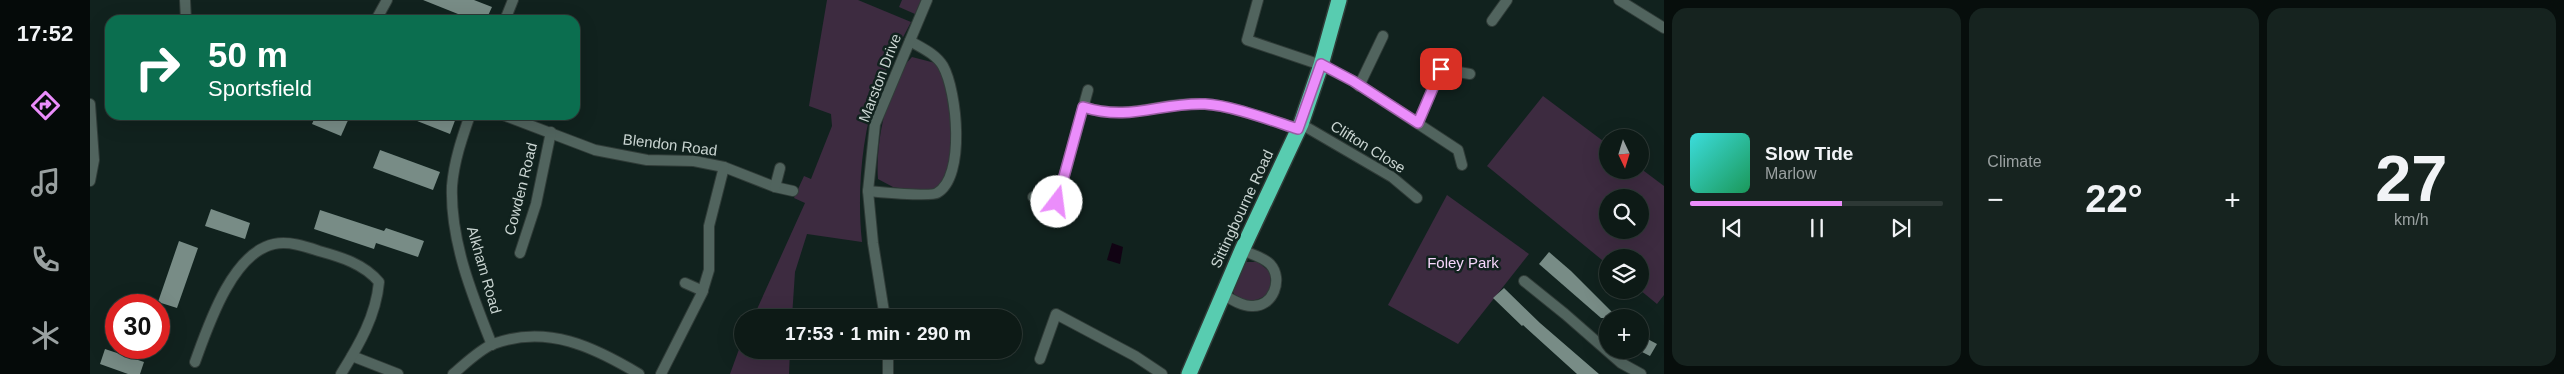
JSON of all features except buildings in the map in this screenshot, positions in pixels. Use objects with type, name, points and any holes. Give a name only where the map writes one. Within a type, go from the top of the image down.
[{"type":"highway","name":"Sittingbourne Road","points":[[1189,374],[1222,294],[1300,126],[1321,64],[1339,0]]},
{"type":"street","points":[[185,0],[186,15]]},
{"type":"street","points":[[379,15],[387,0]]},
{"type":"street","points":[[507,15],[513,0]]},
{"type":"street","name":"Marston Drive","points":[[884,309],[873,243],[868,191],[875,124],[927,0]]},
{"type":"street","points":[[1258,0],[1246,40],[1321,64],[1418,123],[1458,150],[1462,165]]},
{"type":"street","points":[[1492,21],[1507,0]]},
{"type":"street","points":[[1619,0],[1664,28]]},
{"type":"street","points":[[1359,86],[1383,36]]},
{"type":"street","points":[[868,191],[936,194],[945,187],[955,164],[954,99],[950,82],[943,65],[931,53],[910,41]]},
{"type":"street","points":[[1418,123],[1441,69],[1470,74]]},
{"type":"street","points":[[1033,197],[1057,202],[1088,90]]},
{"type":"street","points":[[90,104],[94,160],[90,181]]},
{"type":"street","name":"Clifton Close","points":[[1083,107],[1098,111],[1127,114],[1177,105],[1208,104],[1300,126],[1392,177],[1417,198]]},
{"type":"street","name":"Alkham Road","points":[[468,120],[455,162],[452,186],[454,218],[460,253],[492,345]]},
{"type":"street","name":"Blendon Road","points":[[517,120],[604,151],[647,160],[694,161],[724,167],[775,187],[793,191]]},
{"type":"street","name":"Cowden Road","points":[[520,253],[536,204],[551,132]]},
{"type":"street","points":[[661,374],[702,291],[709,270],[709,226],[724,167]]},
{"type":"street","points":[[775,187],[780,168]]},
{"type":"street","points":[[196,362],[224,292],[250,257],[256,251],[274,244],[296,244],[336,255],[369,270],[379,282],[378,300],[372,318],[341,374]]},
{"type":"street","points":[[1222,294],[1252,307],[1267,302],[1276,288],[1275,270],[1269,263],[1242,250]]},
{"type":"street","points":[[1524,281],[1565,314],[1621,364],[1641,374]]},
{"type":"street","points":[[685,283],[702,291]]},
{"type":"street","points":[[1040,359],[1056,314],[1135,356],[1162,374]]},
{"type":"street","points":[[453,374],[492,345],[506,340],[543,337],[569,340],[607,355],[639,374]]},
{"type":"street","points":[[352,356],[398,374]]},
{"type":"street","points":[[888,359],[888,374]]},
{"type":"green space","points":[[827,0],[858,0],[911,22],[877,92],[867,128],[860,186],[862,242],[807,234],[795,272],[793,309],[757,309],[805,203],[794,198],[804,176],[811,179],[832,126],[831,114],[809,106]]},
{"type":"green space","points":[[902,0],[921,0],[915,14],[899,7]]},
{"type":"green space","points":[[912,57],[943,65],[950,82],[955,164],[935,194],[893,187],[878,179],[881,132],[889,97],[903,68]]},
{"type":"green space","points":[[1543,96],[1599,138],[1599,179],[1649,179],[1649,175],[1664,186],[1664,295],[1657,304],[1649,297],[1649,249],[1599,249],[1599,257],[1487,166]]},
{"type":"green space","name":"Foley Park","points":[[1447,195],[1529,254],[1458,344],[1388,305]]},
{"type":"green space","points":[[1244,262],[1258,262],[1270,272],[1271,291],[1262,298],[1249,300],[1234,294],[1233,290]]},
{"type":"green space","points":[[735,359],[790,359],[789,374],[730,374]]},
{"type":"shaded area","points":[[1112,243],[1123,247],[1120,264],[1107,260]]},
{"type":"route","points":[[1057,202],[1083,107],[1112,114],[1127,114],[1177,105],[1208,104],[1221,106],[1298,129],[1321,64],[1353,81],[1383,103],[1418,123],[1441,69]]}]
